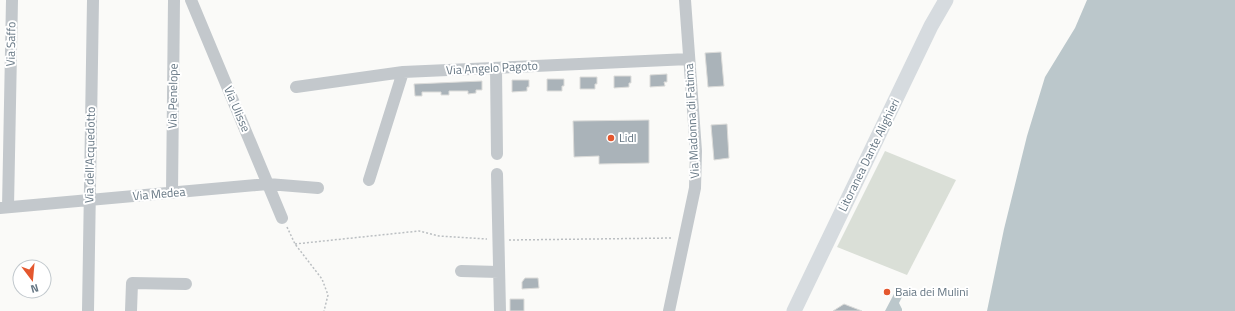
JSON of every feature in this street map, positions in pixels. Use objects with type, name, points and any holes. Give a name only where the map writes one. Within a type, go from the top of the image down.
[{"type":"main road","name":"Litoranea Dante Alighieri","points":[[794,311],[931,26],[946,0]]},
{"type":"street","name":"Via Saffo","points":[[4,207],[12,0]]},
{"type":"street","name":"Via dell'Acquedotto","points":[[88,311],[94,0]]},
{"type":"street","name":"Via Penelope","points":[[172,193],[174,0]]},
{"type":"street","name":"Via Ulisse","points":[[191,0],[282,218]]},
{"type":"street","name":"Via Madonna di Fatima","points":[[669,311],[695,188],[696,151],[685,0]]},
{"type":"street","name":"Via Angelo Pagoto","points":[[296,87],[403,72],[689,59]]},
{"type":"street","points":[[496,68],[497,154]]},
{"type":"street","points":[[369,180],[403,72]]},
{"type":"street","points":[[497,174],[500,311]]},
{"type":"street","name":"Via Medea","points":[[4,207],[268,184],[318,188]]},
{"type":"street","points":[[461,271],[499,272]]},
{"type":"street","points":[[131,311],[132,283],[186,284]]},
{"type":"path","points":[[282,218],[295,244],[322,279],[328,295],[324,311]]},
{"type":"shaded area","points":[[1087,0],[1235,0],[1235,311],[987,311],[1004,229],[1027,136],[1045,77],[1075,28]]},
{"type":"shaded area","points":[[885,151],[956,180],[907,275],[837,247]]},
{"type":"shaded area","points":[[895,292],[903,295],[899,303],[902,311],[885,311]]},
{"type":"building","points":[[721,52],[724,86],[708,87],[705,53]]},
{"type":"building","points":[[667,74],[667,82],[664,82],[665,86],[650,87],[650,75]]},
{"type":"building","points":[[614,76],[631,76],[631,83],[629,83],[629,87],[614,88]]},
{"type":"building","points":[[580,77],[597,77],[595,89],[580,89]]},
{"type":"building","points":[[547,79],[564,79],[562,91],[547,91]]},
{"type":"building","points":[[512,80],[529,80],[529,87],[527,87],[527,91],[512,92]]},
{"type":"building","points":[[482,81],[482,90],[476,90],[476,93],[468,94],[468,91],[449,91],[449,95],[441,95],[441,92],[422,92],[422,96],[415,96],[414,84]]},
{"type":"building","name":"Lidl","points":[[649,120],[649,163],[599,164],[599,156],[574,157],[573,121]]},
{"type":"building","points":[[727,124],[729,158],[714,160],[711,125]]},
{"type":"building","points":[[525,278],[538,278],[539,288],[522,289],[522,282]]},
{"type":"building","points":[[510,299],[524,299],[524,311],[510,311]]},
{"type":"building","points":[[844,304],[862,311],[833,311]]},
{"type":"place","name":"Lidl","points":[[611,138]]},
{"type":"place","name":"Baia dei Mulini","points":[[887,292]]}]
